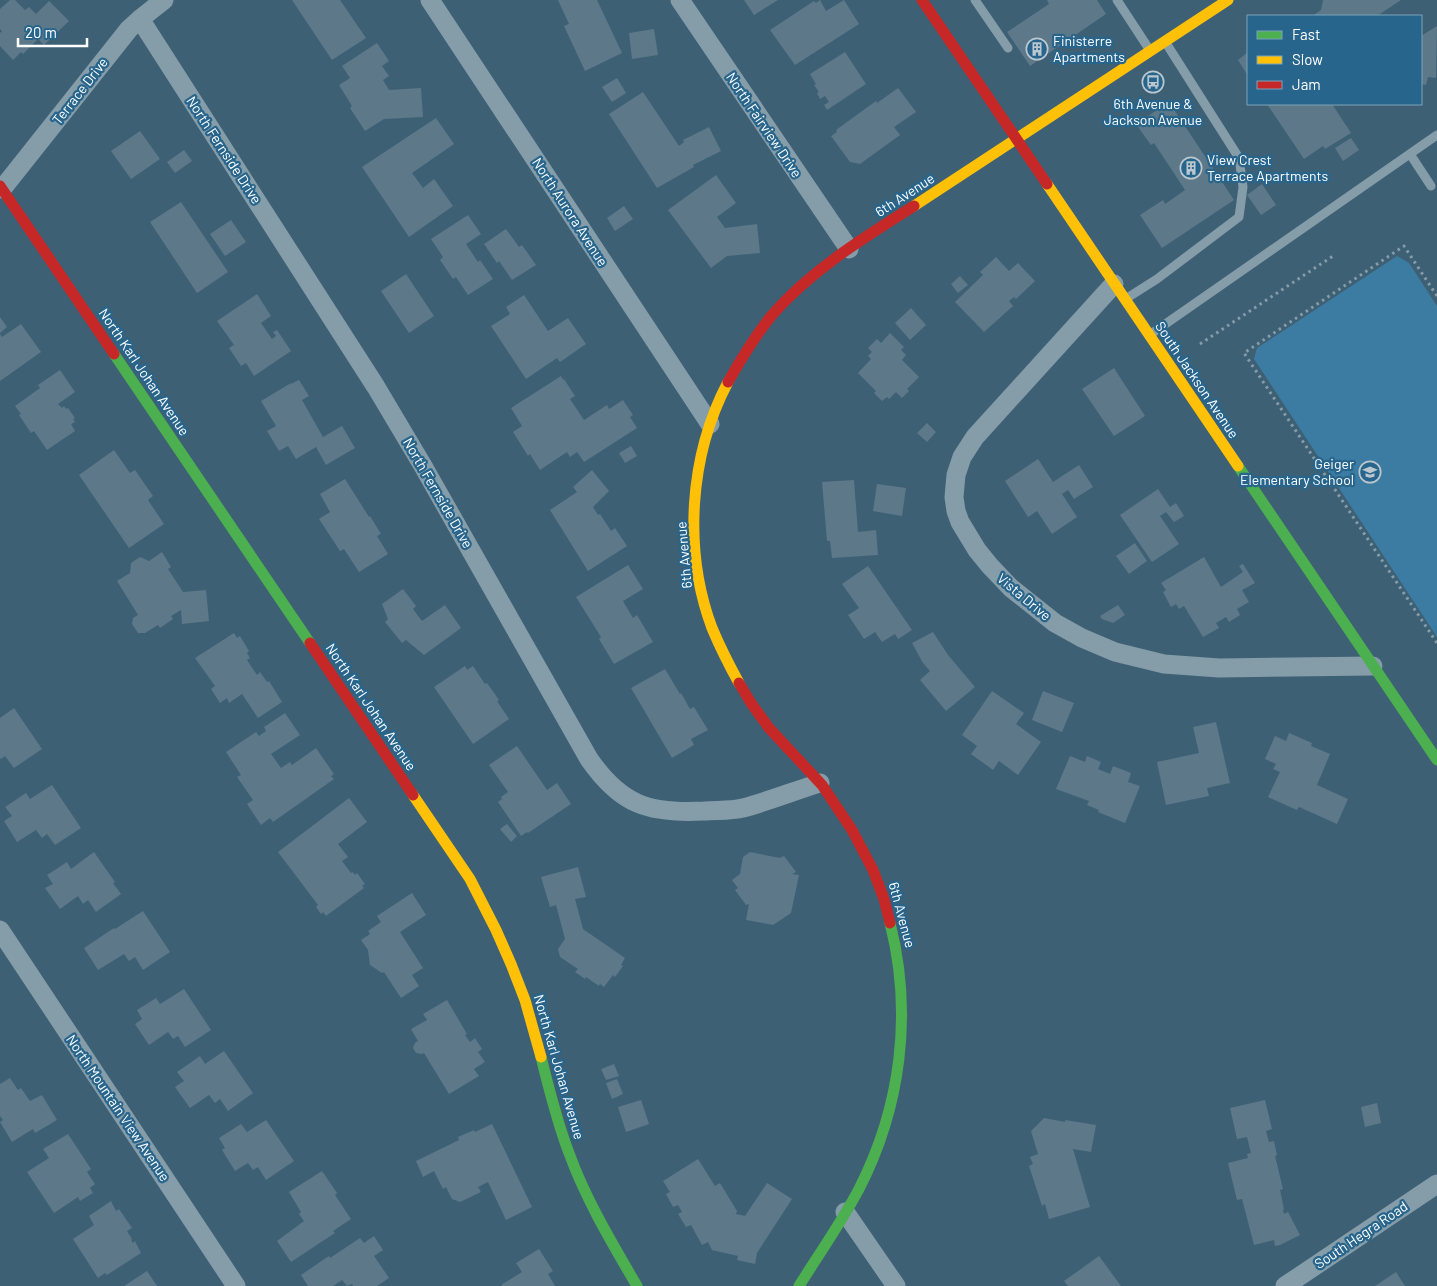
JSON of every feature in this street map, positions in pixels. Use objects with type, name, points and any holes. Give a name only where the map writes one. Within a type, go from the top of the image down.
[{"type":"street","name":"Terrace Drive","points":[[1,187],[115,46],[140,19],[164,0]]},
{"type":"street","name":"North Aurora Avenue","points":[[430,0],[710,424]]},
{"type":"street","name":"North Fairview Drive","points":[[680,0],[849,249]]},
{"type":"street","name":"South Jackson Avenue","points":[[922,0],[1436,755]]},
{"type":"street","name":"6th Avenue","points":[[799,1286],[866,1175],[880,1139],[894,1090],[900,1052],[902,1000],[898,962],[889,918],[877,881],[861,846],[820,783],[753,707],[718,644],[703,597],[696,559],[694,520],[697,482],[710,424],[733,372],[754,339],[781,305],[814,276],[849,249],[1228,0]]},
{"type":"street","name":"North Fernside Drive","points":[[140,19],[376,387],[428,475],[588,759],[600,775],[621,794],[635,802],[650,808],[680,812],[741,808],[820,783]]},
{"type":"street","name":"North Karl Johan Avenue","points":[[1,187],[470,879],[495,925],[512,963],[530,1018],[555,1114],[585,1193],[637,1286]]},
{"type":"street","name":"Vista Drive","points":[[1119,291],[975,437],[962,457],[956,475],[954,498],[956,511],[960,522],[977,550],[1011,588],[1055,623],[1082,638],[1115,652],[1164,664],[1219,668],[1374,666]]},
{"type":"street","name":"North Mountain View Avenue","points":[[0,930],[236,1286]]},
{"type":"street","name":"South Hegra Road","points":[[1285,1286],[1437,1184]]},
{"type":"street","points":[[845,1212],[896,1286]]},
{"type":"lane","points":[[975,0],[1008,48]]},
{"type":"lane","points":[[1117,0],[1151,51]]},
{"type":"lane","points":[[1119,291],[1157,279],[1239,218],[1243,187],[1239,158],[1166,42]]},
{"type":"lane","points":[[1149,335],[1437,135]]},
{"type":"lane","points":[[1410,154],[1431,186]]},
{"type":"path","points":[[1437,296],[1404,246],[1244,353],[1437,643]]},
{"type":"path","points":[[1200,344],[1333,256]]},
{"type":"shaded area","points":[[1397,256],[1409,263],[1437,306],[1437,637],[1254,359],[1257,348]]},
{"type":"building","points":[[10,0],[15,0],[25,10],[29,7],[36,14],[49,1],[69,21],[44,45],[38,39],[23,54],[21,52],[13,60],[0,46],[0,33],[2,31],[0,29],[0,9]]},
{"type":"building","points":[[292,0],[340,0],[366,38],[332,60]]},
{"type":"building","points":[[558,0],[597,0],[622,53],[585,71],[564,26],[569,24]]},
{"type":"building","points":[[744,0],[778,0],[754,15]]},
{"type":"building","points":[[820,0],[826,11],[844,0],[859,24],[795,65],[770,30],[814,1],[816,3]]},
{"type":"building","name":"Finisterre Apartments","points":[[1047,0],[1097,0],[1106,14],[1030,66],[1007,32],[1049,4]]},
{"type":"building","points":[[1323,0],[1401,0],[1378,15],[1314,15],[1321,10]]},
{"type":"building","points":[[1437,26],[1436,78],[1428,77],[1426,85],[1422,84],[1422,35]]},
{"type":"building","points":[[654,29],[658,55],[632,59],[629,33]]},
{"type":"building","points":[[377,43],[389,61],[382,66],[389,76],[383,80],[389,90],[421,88],[423,117],[384,119],[365,131],[350,108],[352,106],[339,85],[350,78],[342,66]]},
{"type":"building","points":[[845,52],[866,84],[827,110],[824,105],[829,102],[825,96],[820,99],[817,93],[819,92],[814,85],[816,84],[810,74]]},
{"type":"building","points":[[1247,53],[1247,74],[1238,60]]},
{"type":"building","points":[[617,78],[626,93],[612,102],[602,87]]},
{"type":"building","points":[[898,88],[916,112],[894,127],[900,135],[860,164],[850,162],[831,136],[837,132],[836,130],[876,101],[877,103]]},
{"type":"building","points":[[643,92],[679,146],[684,142],[683,140],[709,127],[721,151],[693,165],[694,167],[657,188],[609,114]]},
{"type":"building","name":"View Crest Terrace Apartments","points":[[1169,102],[1234,200],[1162,248],[1140,215],[1163,200],[1165,204],[1185,190],[1154,143],[1151,145],[1136,124]]},
{"type":"building","points":[[1268,105],[1333,105],[1351,133],[1325,149],[1323,146],[1304,159]]},
{"type":"building","points":[[436,118],[454,144],[412,173],[423,188],[434,179],[453,206],[409,237],[362,167]]},
{"type":"building","points":[[140,131],[160,159],[131,179],[111,151]]},
{"type":"building","points":[[1351,138],[1359,150],[1343,161],[1335,148]]},
{"type":"building","points":[[184,150],[192,161],[175,173],[167,162]]},
{"type":"building","points":[[716,175],[736,203],[717,217],[725,228],[757,224],[760,253],[727,256],[711,268],[668,210]]},
{"type":"building","points":[[1262,184],[1276,205],[1261,215],[1247,195]]},
{"type":"building","points":[[181,202],[228,272],[197,293],[150,222]]},
{"type":"building","points":[[624,206],[633,219],[615,231],[607,218]]},
{"type":"building","points":[[468,215],[481,234],[466,244],[493,279],[468,295],[456,277],[453,279],[440,260],[443,257],[431,239]]},
{"type":"building","points":[[231,220],[246,242],[225,256],[210,234]]},
{"type":"building","points":[[506,229],[519,247],[522,245],[536,265],[512,280],[484,244]]},
{"type":"building","points":[[996,257],[1009,271],[1018,263],[1035,281],[1016,299],[1014,297],[1009,301],[1013,306],[984,332],[955,302],[983,275],[980,272]]},
{"type":"building","points":[[406,274],[434,316],[409,333],[381,291]]},
{"type":"building","points":[[960,276],[968,285],[958,293],[951,284]]},
{"type":"building","points":[[257,294],[271,316],[261,323],[272,339],[276,336],[273,332],[277,330],[291,351],[254,376],[246,363],[241,366],[229,348],[234,345],[217,321]]},
{"type":"building","points":[[524,295],[548,331],[568,318],[586,344],[560,362],[557,358],[526,379],[491,326],[510,314],[506,307]]},
{"type":"building","points":[[911,308],[926,325],[910,340],[895,323]]},
{"type":"building","points":[[0,317],[7,327],[0,333]]},
{"type":"building","points":[[21,324],[41,352],[0,381],[0,334],[2,337]]},
{"type":"building","points":[[890,333],[904,347],[901,350],[906,355],[902,360],[919,377],[907,389],[909,391],[902,398],[896,392],[889,399],[887,397],[882,401],[874,393],[876,391],[858,373],[871,359],[868,356],[872,352],[868,348],[877,339],[881,343]]},
{"type":"building","points":[[1114,368],[1145,416],[1114,436],[1082,389]]},
{"type":"building","points":[[60,370],[75,392],[58,404],[62,408],[64,406],[66,409],[68,408],[75,418],[73,419],[75,422],[71,424],[75,431],[47,450],[34,431],[31,433],[15,406],[40,388],[38,385]]},
{"type":"building","points":[[561,376],[575,396],[570,399],[584,420],[607,405],[609,409],[623,400],[633,415],[630,417],[637,428],[584,462],[577,452],[570,457],[567,452],[540,470],[530,454],[528,456],[513,432],[522,426],[511,408]]},
{"type":"building","points":[[299,380],[309,396],[302,400],[323,437],[342,426],[355,448],[326,465],[316,447],[296,459],[288,446],[279,451],[267,431],[276,426],[261,401]]},
{"type":"building","points":[[927,423],[936,432],[927,442],[917,433]]},
{"type":"building","points":[[631,446],[637,456],[625,463],[619,453]]},
{"type":"building","points":[[114,450],[130,473],[135,470],[153,496],[148,500],[164,524],[129,548],[79,475]]},
{"type":"building","points":[[1038,459],[1053,482],[1079,465],[1093,487],[1074,499],[1068,490],[1062,494],[1077,517],[1052,534],[1037,511],[1028,517],[1005,481]]},
{"type":"building","points":[[592,470],[609,491],[593,507],[611,531],[615,528],[627,546],[588,571],[550,510],[577,492],[573,487]]},
{"type":"building","points":[[345,479],[381,534],[377,536],[388,554],[359,572],[344,549],[340,551],[319,519],[330,512],[320,494]]},
{"type":"building","points":[[854,480],[858,532],[876,530],[878,555],[832,558],[830,541],[827,541],[822,482]]},
{"type":"building","points":[[877,484],[906,488],[902,516],[873,511]]},
{"type":"building","points":[[1158,489],[1170,507],[1176,503],[1184,516],[1174,522],[1166,512],[1160,516],[1179,544],[1152,562],[1120,515]]},
{"type":"building","points":[[1135,543],[1147,561],[1129,574],[1116,556]]},
{"type":"building","points":[[162,552],[171,567],[168,569],[183,592],[206,590],[209,621],[182,624],[181,610],[171,616],[173,619],[160,628],[158,625],[145,633],[138,633],[132,624],[133,618],[138,615],[117,581],[130,573],[131,563],[140,557],[149,561]]},
{"type":"building","points":[[1204,557],[1221,587],[1243,572],[1239,566],[1243,564],[1255,583],[1242,590],[1249,602],[1237,609],[1240,615],[1229,622],[1226,617],[1216,623],[1219,628],[1203,637],[1184,606],[1179,609],[1176,604],[1171,607],[1163,592],[1166,590],[1161,583]]},
{"type":"building","points":[[628,565],[643,589],[623,601],[633,618],[637,615],[653,642],[614,664],[599,639],[601,637],[576,597]]},
{"type":"building","points":[[868,566],[912,630],[898,639],[895,634],[882,642],[875,632],[864,639],[848,615],[859,608],[842,584]]},
{"type":"building","points":[[403,589],[416,606],[413,609],[422,621],[445,605],[461,628],[424,655],[406,640],[402,643],[385,622],[388,619],[382,604]]},
{"type":"building","points":[[1118,605],[1125,615],[1113,623],[1102,619],[1100,616]]},
{"type":"building","points":[[933,632],[948,655],[975,687],[946,711],[920,680],[930,671],[923,663],[912,643]]},
{"type":"building","points":[[234,633],[237,638],[240,636],[249,651],[247,653],[250,658],[247,660],[257,675],[260,672],[267,682],[269,681],[282,702],[258,718],[242,694],[229,703],[227,698],[220,703],[211,689],[215,686],[195,658]]},
{"type":"building","points":[[465,666],[467,670],[473,666],[499,700],[497,701],[509,719],[473,744],[434,687]]},
{"type":"building","points":[[665,669],[690,709],[694,707],[708,730],[691,739],[694,745],[672,758],[631,688]]},
{"type":"building","points":[[992,691],[1024,713],[1016,724],[1041,742],[1018,775],[999,761],[993,770],[971,754],[977,746],[962,735]]},
{"type":"building","points":[[1043,691],[1074,703],[1062,732],[1032,720]]},
{"type":"building","points":[[14,708],[42,749],[14,768],[5,756],[0,758],[0,718]]},
{"type":"building","points":[[285,713],[300,735],[271,754],[281,768],[290,762],[292,765],[316,748],[334,774],[331,776],[334,779],[273,822],[270,818],[261,825],[247,804],[253,800],[237,777],[241,775],[226,752],[256,732],[259,736],[266,731],[264,727]]},
{"type":"building","points":[[1216,722],[1230,783],[1207,788],[1209,796],[1166,805],[1157,762],[1199,753],[1193,727]]},
{"type":"building","points":[[1289,733],[1312,743],[1311,746],[1330,754],[1317,785],[1348,799],[1337,824],[1299,807],[1297,810],[1268,797],[1280,772],[1273,769],[1276,764],[1265,759],[1275,736],[1286,741]]},
{"type":"building","points":[[517,746],[547,790],[557,783],[571,804],[521,836],[498,802],[508,792],[489,765]]},
{"type":"building","points":[[1070,756],[1085,762],[1087,756],[1101,762],[1098,769],[1110,774],[1113,766],[1131,773],[1128,782],[1140,786],[1125,823],[1098,812],[1099,810],[1087,805],[1089,801],[1056,789]]},
{"type":"building","points":[[52,785],[81,828],[55,845],[47,834],[42,838],[36,830],[17,842],[4,821],[12,816],[5,807],[26,793],[30,799]]},
{"type":"building","points":[[349,798],[367,822],[338,844],[348,857],[342,861],[351,873],[353,872],[355,875],[357,873],[365,884],[362,886],[364,888],[326,916],[323,912],[321,914],[316,907],[318,905],[278,852]]},
{"type":"building","points":[[507,824],[517,836],[511,842],[500,829]]},
{"type":"building","points":[[94,852],[121,894],[96,912],[88,900],[83,904],[78,896],[60,909],[45,888],[53,884],[47,875],[67,862],[71,869]]},
{"type":"building","points":[[750,852],[780,858],[784,856],[796,872],[792,874],[799,875],[791,913],[773,925],[746,920],[749,904],[746,905],[735,890],[738,888],[732,880],[740,874],[743,857]]},
{"type":"building","points":[[578,867],[586,897],[575,899],[583,929],[625,958],[621,965],[623,966],[604,987],[600,984],[599,986],[586,977],[585,979],[575,972],[578,969],[560,957],[558,949],[565,939],[556,905],[550,907],[541,877]]},
{"type":"building","points":[[412,893],[426,915],[400,932],[423,968],[412,975],[419,986],[401,998],[384,972],[382,973],[370,965],[368,950],[361,940],[370,934],[368,931],[381,922],[377,916]]},
{"type":"building","points":[[143,911],[170,952],[143,970],[135,957],[129,961],[124,954],[98,970],[84,948]]},
{"type":"building","points":[[184,989],[211,1030],[185,1047],[178,1036],[173,1039],[168,1032],[149,1045],[135,1024],[142,1019],[137,1010],[156,998],[160,1004]]},
{"type":"building","points":[[447,1000],[470,1042],[475,1038],[482,1049],[478,1052],[485,1062],[474,1069],[479,1076],[449,1094],[424,1053],[416,1053],[413,1048],[418,1041],[411,1029],[427,1020],[423,1014]]},
{"type":"building","points":[[224,1051],[253,1093],[228,1111],[220,1099],[215,1103],[209,1095],[190,1108],[175,1087],[184,1081],[177,1072],[200,1056],[205,1064]]},
{"type":"building","points":[[614,1064],[619,1076],[606,1080],[601,1069]]},
{"type":"building","points":[[10,1078],[18,1090],[21,1088],[30,1101],[42,1095],[57,1120],[35,1133],[33,1129],[12,1142],[0,1122],[3,1120],[0,1116],[0,1084]]},
{"type":"building","points":[[617,1079],[623,1094],[612,1099],[606,1083]]},
{"type":"building","points":[[641,1100],[649,1124],[626,1132],[618,1107]]},
{"type":"building","points":[[1265,1100],[1272,1129],[1266,1131],[1269,1142],[1274,1141],[1277,1155],[1275,1156],[1283,1189],[1280,1190],[1284,1214],[1288,1212],[1300,1235],[1275,1246],[1274,1240],[1254,1245],[1242,1199],[1237,1200],[1228,1163],[1248,1158],[1247,1154],[1251,1153],[1247,1137],[1237,1139],[1230,1108]]},
{"type":"building","points":[[1377,1103],[1381,1123],[1365,1127],[1361,1107]]},
{"type":"building","points":[[1044,1118],[1096,1125],[1091,1152],[1073,1149],[1090,1207],[1049,1219],[1045,1204],[1042,1206],[1029,1166],[1033,1164],[1030,1157],[1038,1154],[1031,1131]]},
{"type":"building","points":[[266,1120],[294,1161],[266,1180],[258,1167],[253,1170],[248,1163],[235,1171],[222,1150],[225,1148],[219,1138],[241,1124],[247,1132]]},
{"type":"building","points":[[492,1124],[532,1207],[506,1220],[488,1182],[478,1187],[481,1192],[460,1202],[452,1199],[446,1187],[443,1189],[434,1171],[423,1177],[416,1161],[459,1140],[458,1137]]},
{"type":"building","points":[[68,1134],[91,1169],[87,1172],[95,1184],[90,1188],[93,1193],[80,1201],[78,1197],[54,1213],[27,1172],[49,1158],[43,1149]]},
{"type":"building","points":[[698,1159],[715,1186],[720,1183],[737,1211],[736,1214],[745,1216],[767,1183],[792,1199],[757,1253],[755,1264],[737,1260],[738,1256],[712,1250],[708,1242],[702,1245],[691,1225],[686,1227],[678,1214],[682,1212],[678,1205],[673,1207],[666,1194],[670,1192],[663,1181]]},
{"type":"building","points":[[322,1171],[351,1219],[333,1231],[335,1233],[291,1262],[277,1241],[304,1221],[289,1192]]},
{"type":"building","points":[[111,1201],[116,1211],[119,1209],[132,1228],[127,1231],[141,1253],[107,1275],[105,1273],[98,1278],[73,1239],[94,1225],[89,1216]]},
{"type":"building","points":[[374,1236],[383,1250],[374,1256],[389,1278],[377,1286],[353,1286],[352,1284],[347,1286],[342,1280],[333,1286],[308,1286],[301,1275],[360,1238],[364,1243]]},
{"type":"building","points":[[539,1249],[553,1271],[548,1274],[555,1286],[501,1285],[522,1272],[516,1263]]},
{"type":"building","points":[[1099,1256],[1121,1286],[1068,1286],[1064,1281]]},
{"type":"building","points":[[147,1271],[157,1286],[124,1286]]},
{"type":"building","points":[[1396,1272],[1405,1286],[1375,1286]]},
{"type":"traffic: fast","points":[[114,354],[310,643]]},
{"type":"traffic: fast","points":[[1238,466],[1437,760]]},
{"type":"traffic: fast","points":[[799,1286],[859,1189],[885,1126],[899,1059],[901,1025],[901,991],[890,923]]},
{"type":"traffic: fast","points":[[541,1057],[557,1117],[583,1188],[637,1286]]},
{"type":"traffic: slow","points":[[914,206],[1228,0]]},
{"type":"traffic: slow","points":[[1047,184],[1238,466]]},
{"type":"traffic: slow","points":[[728,382],[715,411],[705,441],[698,472],[694,504],[694,535],[697,567],[703,598],[712,628],[739,683]]},
{"type":"traffic: slow","points":[[413,795],[470,879],[496,930],[525,1000],[541,1057]]},
{"type":"traffic: jam","points":[[922,0],[1047,184]]},
{"type":"traffic: jam","points":[[0,186],[114,354]]},
{"type":"traffic: jam","points":[[728,382],[760,331],[787,299],[839,255],[914,206]]},
{"type":"traffic: jam","points":[[310,643],[413,795]]},
{"type":"traffic: jam","points":[[739,683],[769,728],[822,785],[852,830],[873,870],[884,899],[890,923]]},
{"type":"place","name":"Finisterre Apartments","points":[[1037,49]]},
{"type":"place","name":"6th Avenue & Jackson Avenue","points":[[1153,82]]},
{"type":"place","name":"View Crest Terrace Apartments","points":[[1191,168]]},
{"type":"place","name":"Geiger Elementary School","points":[[1370,472]]}]
